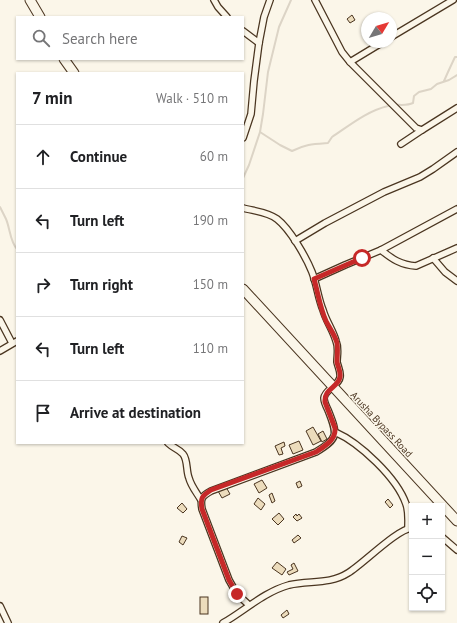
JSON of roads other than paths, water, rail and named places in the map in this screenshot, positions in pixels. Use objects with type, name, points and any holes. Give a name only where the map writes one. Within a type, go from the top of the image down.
[{"type":"main road","points":[[30,0],[39,16]]},
{"type":"main road","points":[[65,60],[73,72]]},
{"type":"main road","name":"Arusha Bypass Road","points":[[244,290],[457,521]]},
{"type":"street","points":[[214,0],[226,16]]},
{"type":"street","points":[[244,135],[252,114],[258,43],[264,17],[270,0]]},
{"type":"street","points":[[315,0],[342,52],[350,62],[398,111],[416,128],[422,130]]},
{"type":"street","points":[[397,33],[453,0]]},
{"type":"street","points":[[244,32],[258,43]]},
{"type":"street","points":[[350,62],[373,48]]},
{"type":"street","points":[[401,144],[457,108]]},
{"type":"street","points":[[295,241],[325,223],[384,192],[420,177],[457,152]]},
{"type":"street","points":[[201,500],[204,494],[211,490],[316,452],[330,443],[335,432],[324,398],[325,394],[337,383],[340,377],[337,361],[338,347],[336,339],[322,310],[309,265],[295,241],[277,219],[269,214],[244,208]]},
{"type":"street","points":[[314,279],[380,250],[457,209]]},
{"type":"street","points":[[380,250],[401,264],[416,266],[457,248]]},
{"type":"street","points":[[433,258],[444,272],[457,281]]},
{"type":"street","points":[[0,320],[15,342],[0,351]]},
{"type":"street","points":[[335,432],[353,442],[381,467],[397,486],[406,504],[409,515]]},
{"type":"street","points":[[169,444],[184,454],[186,458],[189,481],[201,500],[202,509],[229,580],[237,594],[249,606]]},
{"type":"street","points":[[223,623],[271,592],[289,585],[329,581],[343,576],[365,561],[388,541],[409,528]]},
{"type":"street","points":[[444,539],[457,550]]},
{"type":"street","points":[[0,606],[8,623]]},
{"type":"waterway","points":[[244,176],[260,132],[268,72],[279,27],[291,0]]},
{"type":"waterway","points":[[444,81],[455,57],[457,57]]},
{"type":"waterway","points":[[260,132],[292,151],[301,147],[328,143],[332,137],[373,111],[391,105],[407,105],[413,103],[414,96],[419,92],[431,89],[437,84],[449,80],[457,75]]},
{"type":"waterway","points":[[0,207],[6,219],[11,239],[16,248]]}]
